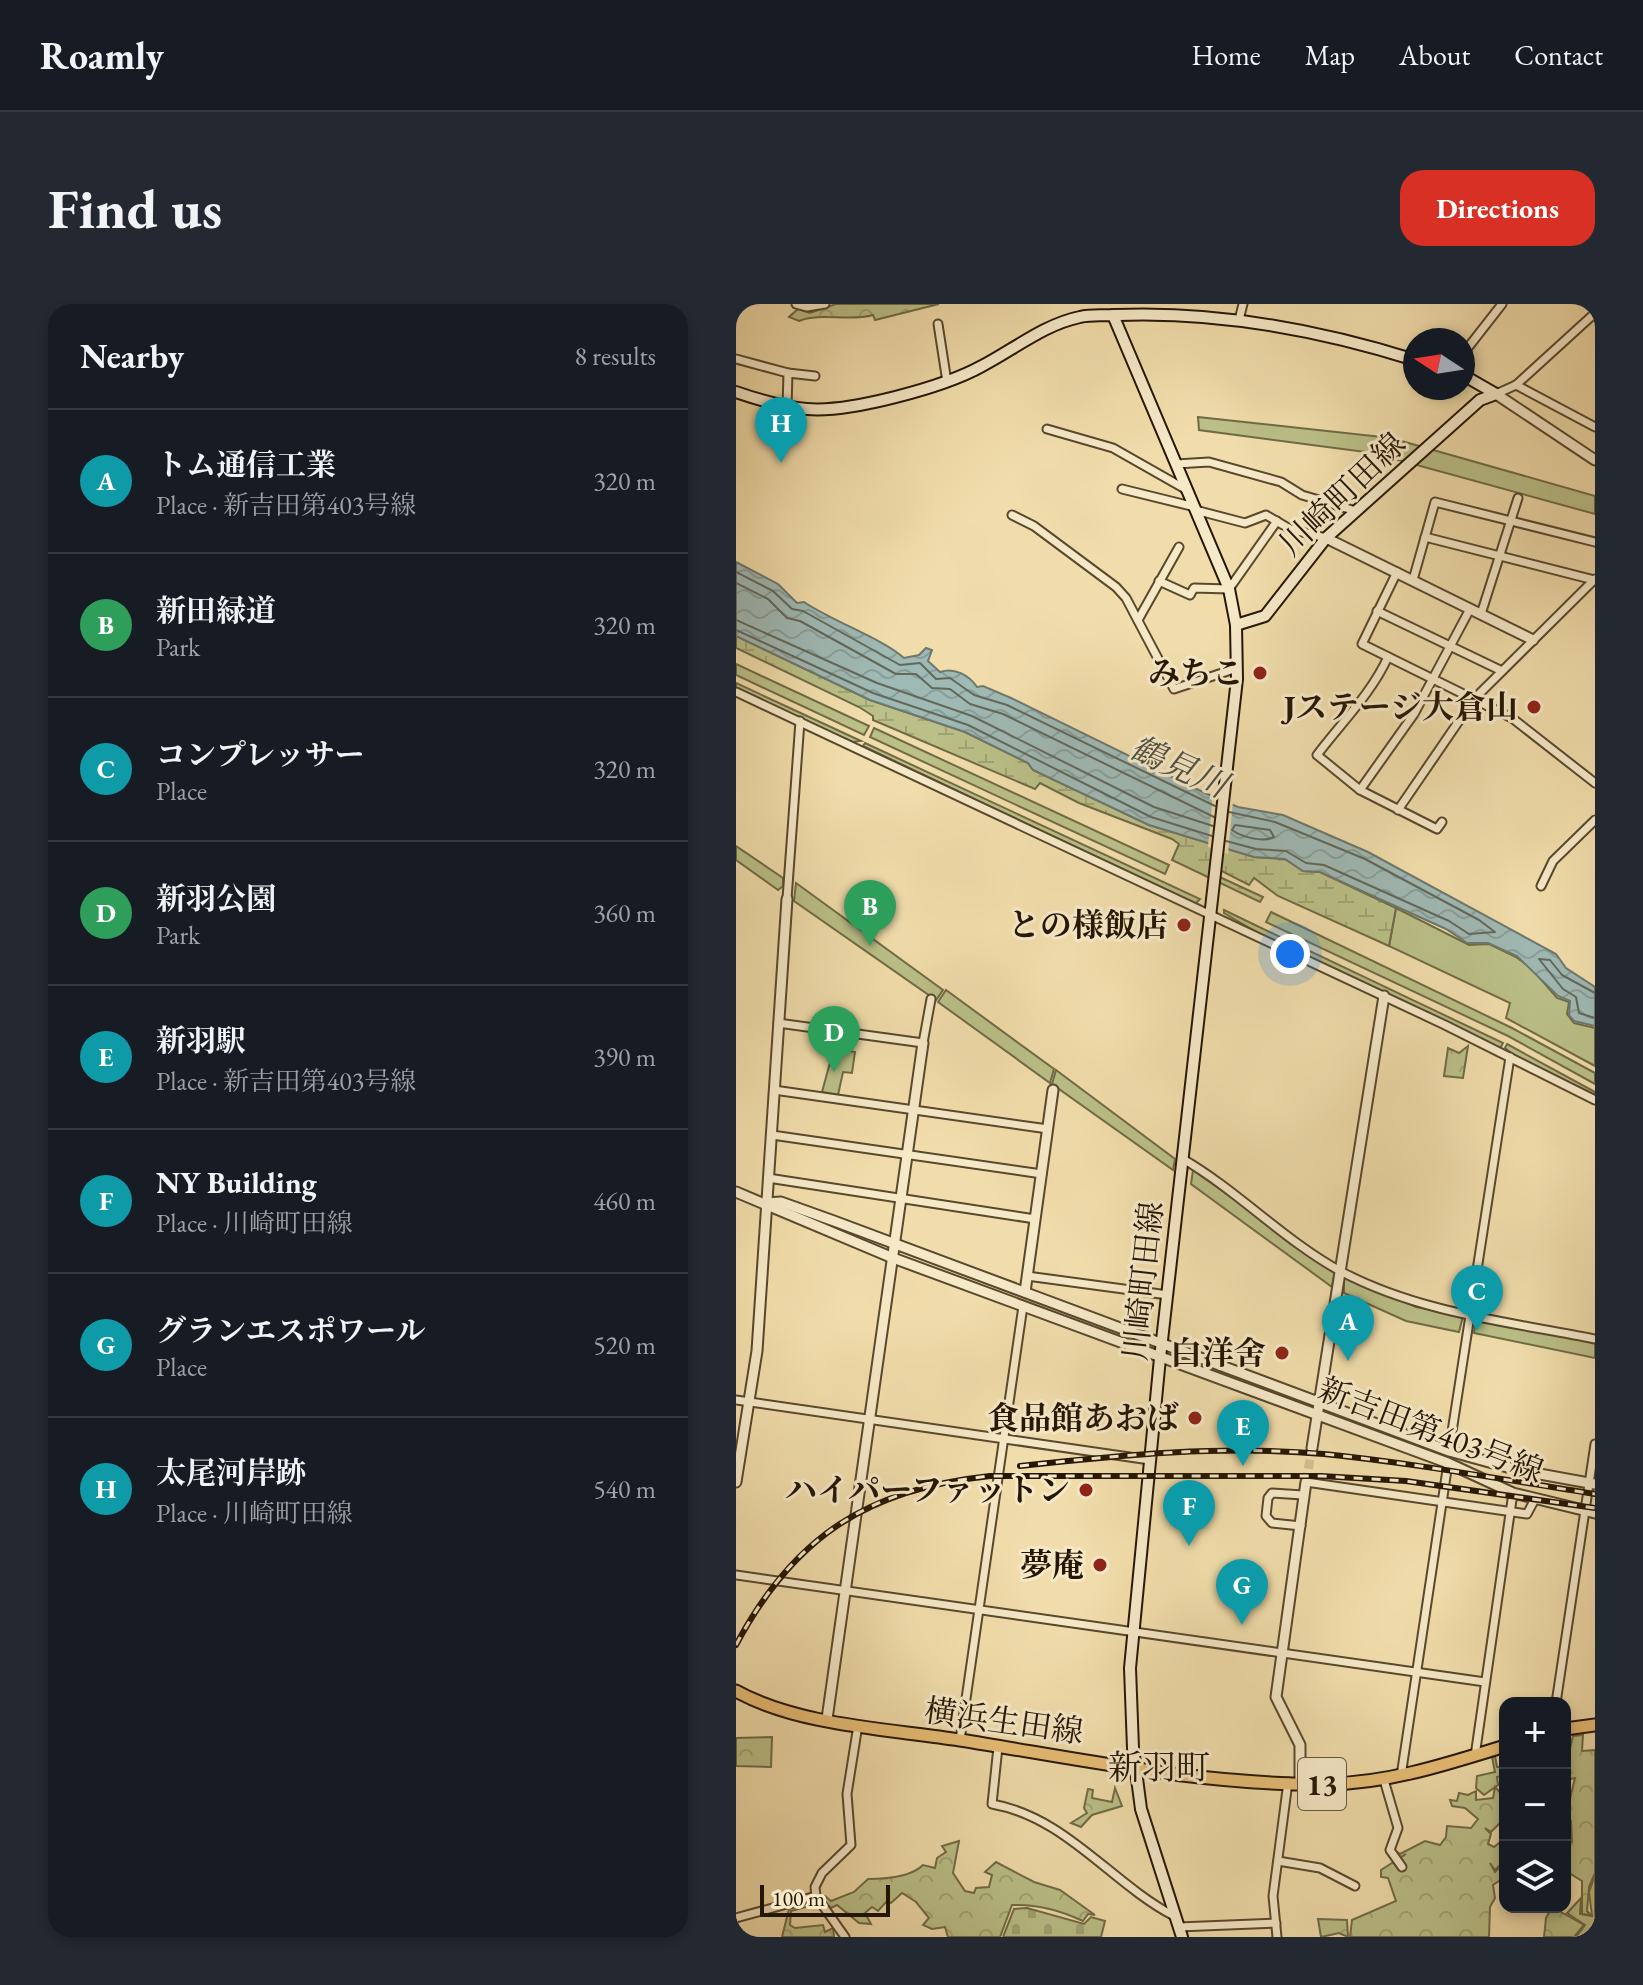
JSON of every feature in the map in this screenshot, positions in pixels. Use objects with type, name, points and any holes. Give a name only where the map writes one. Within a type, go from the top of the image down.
[{"type":"main road","points":[[736,392],[787,407],[811,410],[859,403],[947,382],[1093,309],[1113,315],[1184,315],[1239,320],[1330,337],[1403,357]]},
{"type":"main road","name":"川崎町田線","points":[[1113,315],[1198,509],[1229,589],[1236,625],[1237,668],[1160,1358],[1130,1668],[1135,1766],[1141,1809],[1178,1927]]},
{"type":"main road","points":[[1475,382],[1496,394]]},
{"type":"main road","name":"川崎町田線","points":[[1236,625],[1265,616],[1326,538],[1480,400],[1496,394]]},
{"type":"main road","name":"横浜生田線","points":[[736,1691],[756,1702],[858,1725],[1212,1777],[1294,1782],[1384,1780],[1499,1748]]},
{"type":"main road","points":[[1571,1728],[1595,1725]]},
{"type":"street","points":[[796,304],[807,307],[825,304]]},
{"type":"street","points":[[1239,320],[1243,304]]},
{"type":"street","points":[[1475,339],[1502,304]]},
{"type":"street","points":[[1496,394],[1516,385],[1595,313]]},
{"type":"street","points":[[938,324],[947,382]]},
{"type":"street","points":[[736,359],[788,373],[815,376]]},
{"type":"street","points":[[787,407],[788,373]]},
{"type":"street","points":[[1516,385],[1595,427]]},
{"type":"street","points":[[1496,394],[1595,460]]},
{"type":"street","points":[[1047,429],[1113,448],[1177,487],[1189,491]]},
{"type":"street","points":[[1176,464],[1209,462],[1281,482],[1302,495],[1356,511]]},
{"type":"street","points":[[1122,489],[1245,523],[1266,515],[1290,529],[1326,538],[1533,640]]},
{"type":"street","points":[[1481,614],[1518,498]]},
{"type":"street","points":[[1413,580],[1435,502],[1595,542]]},
{"type":"street","points":[[1012,515],[1034,526],[1116,587],[1138,620],[1174,689],[1227,668],[1237,668]]},
{"type":"street","points":[[1159,581],[1190,595],[1194,588],[1229,589],[1277,521]]},
{"type":"street","points":[[1425,537],[1594,580]]},
{"type":"street","points":[[1138,620],[1179,547]]},
{"type":"street","points":[[1397,572],[1362,644],[1512,718],[1595,783]]},
{"type":"street","points":[[1398,810],[1474,699],[1594,580]]},
{"type":"street","points":[[1360,790],[1414,714],[1470,609]]},
{"type":"street","points":[[1377,611],[1502,671]]},
{"type":"street","points":[[1388,657],[1374,687],[1353,706],[1317,755],[1360,790],[1437,829],[1442,822]]},
{"type":"street","points":[[736,692],[1384,996],[1595,1100]]},
{"type":"street","points":[[736,1482],[757,1351],[800,721]]},
{"type":"street","points":[[1541,886],[1553,861],[1595,820]]},
{"type":"street","points":[[1312,1448],[1384,996]]},
{"type":"street","points":[[827,1719],[931,999]]},
{"type":"street","points":[[778,1023],[923,1043]]},
{"type":"street","points":[[1449,1451],[1510,1057]]},
{"type":"street","points":[[774,1090],[1048,1129]]},
{"type":"street","points":[[1025,1292],[1053,1090]]},
{"type":"street","points":[[772,1135],[1042,1174]]},
{"type":"street","points":[[1183,1159],[1340,1271],[1417,1304],[1595,1339]]},
{"type":"street","points":[[768,1178],[1035,1219]]},
{"type":"street","points":[[736,1192],[766,1203]]},
{"type":"street","name":"新吉田第403号線","points":[[766,1203],[781,1202],[1449,1451],[1518,1470],[1592,1484]]},
{"type":"street","name":"新吉田第403号線","points":[[766,1203],[780,1213],[893,1258],[1448,1463],[1513,1493],[1590,1512]]},
{"type":"street","points":[[1027,1276],[1168,1295]]},
{"type":"street","points":[[960,1740],[1023,1306]]},
{"type":"street","points":[[736,1400],[1150,1460]]},
{"type":"street","points":[[1557,1697],[1590,1512],[1595,1444]]},
{"type":"street","points":[[1401,1776],[1448,1463]]},
{"type":"street","points":[[1277,1937],[1273,1896],[1300,1745],[1276,1697],[1306,1482],[1527,1514],[1535,1499]]},
{"type":"street","points":[[1301,1526],[1272,1523],[1266,1516],[1272,1493],[1303,1495]]},
{"type":"street","points":[[1475,1756],[1513,1493]]},
{"type":"street","points":[[736,1575],[1485,1682]]},
{"type":"street","points":[[845,1937],[816,1896],[817,1880],[851,1845],[847,1794],[858,1725]]},
{"type":"street","points":[[998,1747],[992,1804],[1040,1821],[1074,1842],[1178,1927],[1276,1923]]},
{"type":"street","points":[[1384,1780],[1398,1828],[1390,1850],[1402,1867]]},
{"type":"street","points":[[1278,1861],[1320,1868],[1355,1886]]},
{"type":"street","points":[[736,1918],[816,1896]]},
{"type":"green space","points":[[836,304],[939,304],[875,320],[873,315],[816,317],[799,321],[789,317],[798,309],[810,313]]},
{"type":"green space","points":[[1198,417],[1391,438],[1595,496],[1595,514],[1373,453],[1199,430]]},
{"type":"green space","points":[[736,636],[870,700],[965,732],[1028,763],[1033,770],[1149,825],[1254,857],[1285,859],[1303,871],[1320,872],[1396,908],[1389,946],[1278,896],[1254,878],[1249,885],[1210,865],[1211,873],[1263,897],[1260,902],[1172,860],[1179,844],[1172,839],[1079,803],[1040,783],[1035,789],[873,720],[873,716],[859,707],[736,648]]},
{"type":"green space","points":[[736,664],[869,726],[864,735],[736,675]]},
{"type":"green space","points":[[736,683],[861,741],[852,742],[736,688]]},
{"type":"green space","points":[[874,728],[1169,865],[1165,874],[870,737]]},
{"type":"green space","points":[[865,743],[1200,899],[1195,904],[863,746]]},
{"type":"green space","points":[[736,846],[783,878],[783,886],[778,890],[736,860]]},
{"type":"green space","points":[[796,883],[943,990],[936,1000],[794,901]]},
{"type":"green space","points":[[1396,908],[1469,945],[1489,944],[1531,968],[1557,998],[1569,1002],[1567,1014],[1574,1023],[1595,1028],[1595,1066],[1506,1018],[1510,1003],[1389,946]]},
{"type":"green space","points":[[1224,910],[1503,1043],[1500,1049],[1326,967],[1257,932],[1224,913]]},
{"type":"green space","points":[[1271,912],[1512,1028],[1595,1073],[1595,1084],[1508,1036],[1266,922]]},
{"type":"green space","points":[[946,990],[1054,1069],[1050,1083],[938,1002]]},
{"type":"green space","points":[[1507,1044],[1595,1092],[1595,1095],[1515,1056],[1505,1048]]},
{"type":"green space","points":[[1468,1046],[1463,1078],[1444,1076],[1448,1048],[1459,1053]]},
{"type":"green space","points":[[834,1048],[855,1052],[852,1073],[843,1072],[838,1095],[822,1092]]},
{"type":"green space","points":[[1056,1070],[1175,1159],[1173,1170],[1052,1084]]},
{"type":"green space","points":[[1193,1170],[1335,1271],[1332,1287],[1191,1184]]},
{"type":"green space","points":[[1350,1277],[1416,1307],[1463,1316],[1459,1332],[1406,1321],[1344,1293],[1344,1279]]},
{"type":"green space","points":[[1476,1319],[1595,1343],[1595,1358],[1474,1333]]},
{"type":"green space","points":[[1583,1735],[1582,1751],[1595,1750],[1595,1873],[1589,1887],[1587,1911],[1591,1915],[1582,1914],[1582,1881],[1571,1874],[1571,1795],[1575,1778],[1571,1779],[1573,1736]]},
{"type":"green space","points":[[772,1737],[771,1767],[736,1766],[736,1738]]},
{"type":"green space","points":[[1495,1756],[1499,1767],[1498,1785],[1484,1795],[1476,1788],[1477,1776],[1495,1772],[1492,1757]]},
{"type":"green space","points":[[1495,1787],[1499,1791],[1499,1824],[1491,1832],[1485,1828],[1491,1834],[1488,1844],[1494,1847],[1499,1843],[1499,1866],[1495,1870],[1490,1863],[1495,1872],[1499,1868],[1499,1881],[1493,1885],[1495,1898],[1490,1907],[1489,1937],[1350,1937],[1352,1920],[1396,1901],[1388,1878],[1381,1877],[1381,1870],[1406,1854],[1399,1858],[1392,1848],[1400,1854],[1425,1841],[1440,1845],[1446,1837],[1447,1826],[1471,1828],[1478,1819],[1465,1808],[1452,1806],[1450,1800],[1457,1801],[1459,1793],[1468,1795],[1476,1791],[1476,1800],[1493,1798]]},
{"type":"green space","points":[[1115,1788],[1122,1806],[1092,1815],[1081,1827],[1071,1823],[1087,1813],[1084,1808],[1088,1789],[1093,1790],[1092,1798],[1112,1802]]},
{"type":"green space","points":[[959,1841],[953,1873],[965,1891],[974,1893],[976,1888],[989,1887],[992,1875],[985,1872],[996,1862],[1034,1882],[1060,1890],[1095,1915],[1088,1914],[1083,1921],[1049,1909],[1012,1905],[1000,1937],[948,1937],[945,1927],[932,1929],[923,1925],[929,1918],[916,1902],[902,1893],[878,1911],[872,1907],[865,1913],[871,1924],[859,1923],[837,1905],[831,1908],[822,1899],[825,1896],[831,1901],[854,1892],[868,1879],[905,1875],[923,1865],[935,1868],[937,1858],[946,1852],[942,1846]]},
{"type":"green space","points":[[1595,1875],[1595,1937],[1576,1937],[1585,1925],[1567,1913],[1571,1913],[1581,1898],[1580,1914],[1592,1916],[1589,1892]]},
{"type":"green space","points":[[809,1906],[791,1911],[790,1925],[795,1928],[823,1925],[825,1932],[833,1928],[834,1937],[782,1937],[789,1909]]},
{"type":"green space","points":[[1027,1908],[1084,1924],[1091,1917],[1105,1921],[1101,1937],[1003,1937],[1014,1909]]},
{"type":"green space","points":[[1549,1913],[1563,1913],[1584,1925],[1574,1937],[1544,1937]]},
{"type":"green space","points":[[1318,1919],[1347,1920],[1348,1937],[1339,1933],[1321,1937]]},
{"type":"water","points":[[736,562],[778,584],[797,603],[804,602],[904,658],[919,655],[926,648],[932,650],[928,661],[940,672],[961,673],[977,687],[983,686],[1011,698],[1207,794],[1238,807],[1283,815],[1368,852],[1556,954],[1566,968],[1595,987],[1595,1026],[1574,1021],[1569,1015],[1570,1001],[1558,996],[1517,956],[1488,943],[1467,943],[1446,929],[1320,872],[1303,871],[1285,859],[1254,857],[1149,825],[1033,770],[1028,763],[965,732],[870,700],[736,636]]},
{"type":"pier","points":[[1213,793],[1233,801],[1228,854],[1208,847]]},
{"type":"tunnel","points":[[1306,1482],[1312,1448]]},
{"type":"railway","points":[[1020,1466],[1172,1452],[1286,1451],[1392,1462],[1595,1494]]},
{"type":"railway","points":[[736,1645],[783,1574],[839,1524],[871,1506],[946,1483],[990,1476],[1321,1476],[1406,1481],[1595,1508]]},
{"type":"place","name":"太尾河岸跡","points":[[781,463]]},
{"type":"place","name":"みちこ","points":[[1260,673]]},
{"type":"place","name":"Jステージ大倉山","points":[[1534,707]]},
{"type":"place","name":"との様飯店","points":[[1184,925]]},
{"type":"place","name":"新田緑道","points":[[870,946]]},
{"type":"place","name":"新羽公園","points":[[834,1072]]},
{"type":"place","name":"コンプレッサー","points":[[1477,1331]]},
{"type":"place","name":"白洋舍","points":[[1282,1353]]},
{"type":"place","name":"トム通信工業","points":[[1348,1361]]},
{"type":"place","name":"食品館あおば","points":[[1195,1418]]},
{"type":"place","name":"新羽駅","points":[[1243,1466]]},
{"type":"place","name":"ハイパーファットン","points":[[1086,1490]]},
{"type":"place","name":"NY Building","points":[[1189,1546]]},
{"type":"place","name":"夢庵","points":[[1100,1565]]},
{"type":"place","name":"グランエスポワール","points":[[1242,1625]]},
{"type":"district","name":"新羽町","points":[[1159,1767]]},
{"type":"water label","name":"鶴見川","points":[[1179,766]]}]
